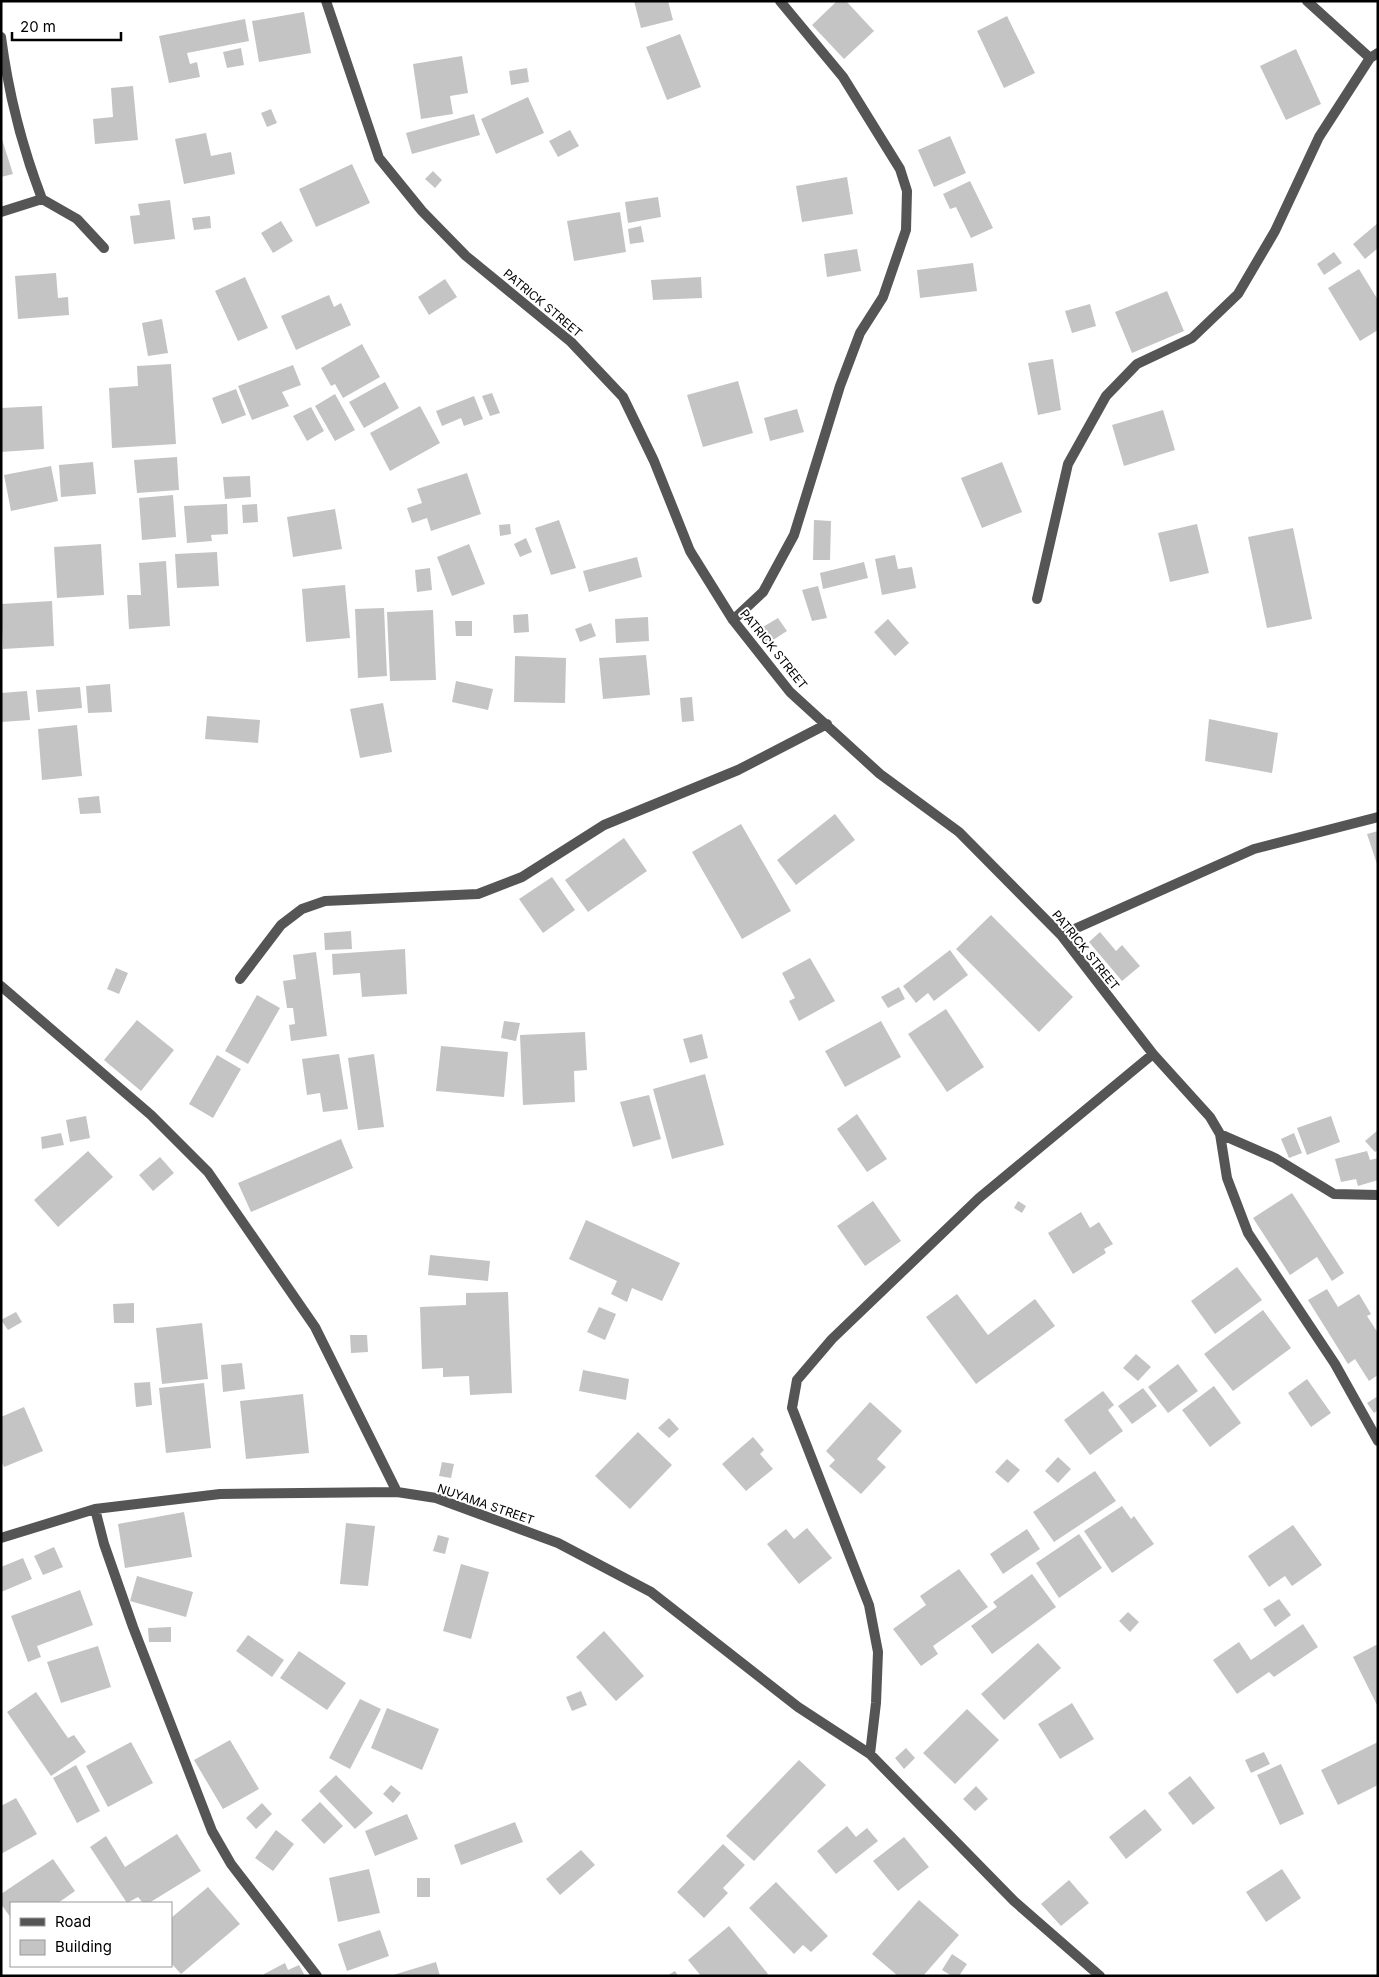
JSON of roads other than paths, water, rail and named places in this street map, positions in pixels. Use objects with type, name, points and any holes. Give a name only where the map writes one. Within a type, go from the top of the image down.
[{"type":"street","name":"PATRICK STREET","points":[[326,1],[379,158],[422,211],[466,256],[572,342],[623,397],[654,461],[690,551],[733,620],[790,692],[828,724],[880,774],[959,832],[1061,935],[1153,1054],[1210,1117],[1220,1134]]},
{"type":"street","points":[[733,620],[763,592],[794,535],[844,377],[860,333],[883,296],[906,230],[907,191],[900,169],[843,77],[780,1]]},
{"type":"street","points":[[1037,599],[1068,464],[1106,396],[1137,364],[1192,338],[1238,294],[1275,231],[1319,137],[1374,55],[1307,1]]},
{"type":"street","points":[[1,37],[5,65],[29,165],[42,199],[77,218],[104,248]]},
{"type":"street","points":[[1,212],[42,199]]},
{"type":"street","points":[[240,979],[281,925],[302,909],[325,901],[478,894],[522,876],[604,825],[738,770],[828,724]]},
{"type":"street","points":[[1061,935],[1254,849],[1378,818]]},
{"type":"street","points":[[1,986],[151,1115],[208,1172],[315,1328],[397,1492]]},
{"type":"street","points":[[870,1754],[876,1703],[878,1652],[869,1605],[792,1408],[797,1380],[832,1339],[979,1198],[1153,1054]]},
{"type":"street","points":[[1220,1134],[1275,1158],[1334,1194],[1378,1195]]},
{"type":"street","points":[[1220,1134],[1227,1178],[1248,1233],[1335,1364],[1378,1441]]},
{"type":"street","name":"NUYAMA STREET","points":[[1,1538],[95,1509],[220,1494],[397,1492],[436,1498],[558,1543],[651,1592],[798,1707],[870,1754],[1014,1901],[1100,1976]]},
{"type":"street","points":[[95,1509],[133,1627],[212,1831],[231,1864],[317,1976]]}]
